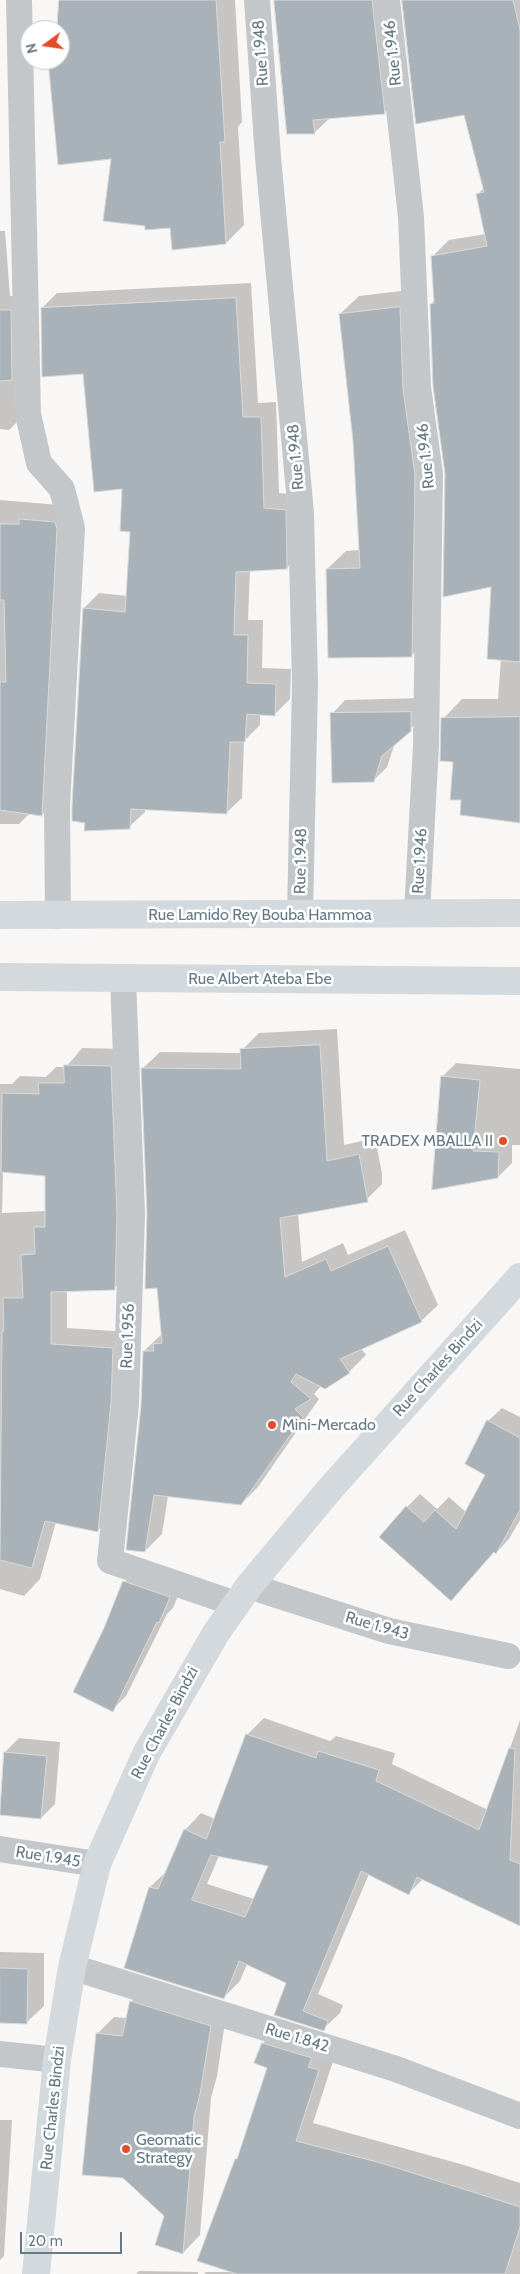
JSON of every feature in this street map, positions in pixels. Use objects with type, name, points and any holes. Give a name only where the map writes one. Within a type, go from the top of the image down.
[{"type":"main road","name":"Rue Lamido Rey Bouba Hammoa","points":[[0,915],[520,913]]},
{"type":"main road","name":"Rue Albert Ateba Ebe","points":[[0,978],[520,981]]},
{"type":"main road","name":"Rue Charles Bindzi","points":[[36,2274],[57,2060],[72,1967],[97,1864],[146,1754],[216,1633],[243,1595],[330,1489],[520,1277]]},
{"type":"street","points":[[19,0],[28,414],[39,463],[62,489],[72,528],[57,806],[58,916]]},
{"type":"street","name":"Rue 1.948","points":[[257,0],[268,157],[301,514],[305,684],[300,915]]},
{"type":"street","name":"Rue 1.946","points":[[388,0],[411,217],[418,387],[430,474],[426,745],[417,914]]},
{"type":"street","name":"Rue 1.956","points":[[123,978],[132,1214],[126,1404],[110,1561],[243,1595]]},
{"type":"street","name":"Rue 1.943","points":[[243,1595],[390,1631],[508,1656]]},
{"type":"street","name":"Rue 1.945","points":[[0,1849],[97,1864]]},
{"type":"street","name":"Rue 1.842","points":[[72,1967],[396,2070],[520,2116]]},
{"type":"street","points":[[0,2054],[57,2060]]},
{"type":"building","points":[[59,0],[216,0],[225,142],[220,142],[226,244],[172,250],[170,228],[145,230],[145,226],[103,221],[111,159],[58,165],[49,70],[70,70],[70,20],[58,20]]},
{"type":"building","points":[[274,0],[372,0],[385,114],[313,120],[315,134],[287,134]]},
{"type":"building","points":[[402,0],[513,0],[520,30],[520,662],[487,659],[491,587],[443,597],[445,474],[433,386],[430,304],[434,303],[431,256],[487,246],[476,194],[484,192],[464,115],[416,124]]},
{"type":"building","points":[[236,298],[243,417],[261,417],[264,508],[286,510],[287,569],[236,572],[234,635],[248,635],[247,683],[276,684],[275,716],[247,714],[245,742],[230,742],[227,814],[131,809],[130,829],[84,831],[85,823],[72,821],[83,608],[125,612],[130,532],[120,531],[122,489],[94,492],[83,374],[42,377],[41,308]]},
{"type":"building","points":[[400,307],[403,389],[415,475],[412,657],[328,658],[326,569],[360,568],[353,441],[339,314]]},
{"type":"building","points":[[0,310],[11,310],[12,380],[0,381]]},
{"type":"building","points":[[19,519],[55,522],[57,529],[42,816],[0,810],[0,682],[6,682],[4,600],[0,600],[0,524],[19,524]]},
{"type":"building","points":[[411,712],[411,731],[382,756],[374,782],[332,783],[330,713]]},
{"type":"building","points":[[520,717],[520,823],[460,815],[461,800],[450,800],[453,762],[440,761],[441,718]]},
{"type":"building","points":[[320,1045],[327,1161],[359,1154],[368,1202],[280,1218],[285,1277],[326,1259],[331,1271],[388,1246],[422,1322],[340,1359],[350,1373],[325,1389],[296,1374],[291,1382],[311,1399],[295,1409],[303,1417],[241,1505],[154,1495],[145,1552],[126,1550],[141,1406],[143,1351],[154,1351],[153,1344],[162,1343],[157,1288],[145,1289],[147,1213],[141,1068],[241,1069],[240,1049]]},
{"type":"building","points":[[64,1065],[111,1066],[117,1214],[115,1290],[51,1292],[51,1344],[113,1348],[111,1403],[98,1532],[45,1521],[32,1568],[0,1560],[3,1298],[23,1298],[21,1255],[35,1254],[34,1227],[45,1227],[45,1176],[1,1172],[2,1093],[39,1094],[38,1083],[64,1083]]},
{"type":"building","points":[[441,1076],[480,1080],[473,1151],[499,1152],[498,1178],[432,1190]]},
{"type":"building","points":[[487,1420],[520,1438],[520,1510],[496,1554],[494,1552],[451,1601],[379,1537],[406,1506],[424,1522],[435,1510],[456,1529],[485,1475],[465,1464]]},
{"type":"building","points":[[123,1581],[170,1597],[159,1623],[157,1622],[113,1712],[73,1692],[104,1628]]},
{"type":"building","points":[[246,1734],[316,1758],[318,1751],[379,1770],[376,1781],[479,1830],[509,1748],[515,1749],[510,1860],[520,1864],[520,1926],[417,1877],[409,1895],[361,1871],[303,2011],[328,2021],[324,2031],[274,2015],[286,1983],[239,1961],[224,1999],[124,1968],[149,1887],[158,1889],[184,1829],[206,1839]],"holes":[[[211,1855],[268,1866],[245,1917],[192,1900]]]},
{"type":"building","points":[[4,1752],[47,1756],[41,1819],[0,1815]]},
{"type":"building","points":[[0,1968],[28,1969],[27,2024],[0,2023]]},
{"type":"building","points":[[130,2001],[211,2026],[200,2094],[194,2117],[183,2254],[155,2245],[164,2216],[123,2178],[82,2175],[96,2033],[122,2036]]},
{"type":"building","points":[[262,2043],[312,2058],[308,2067],[319,2070],[296,2141],[381,2163],[520,2207],[520,2227],[505,2274],[237,2274],[197,2261],[235,2159],[237,2159],[267,2068],[254,2063]]},
{"type":"place","name":"TRADEX MBALLA II","points":[[503,1141]]},
{"type":"place","name":"Mini-Mercado","points":[[272,1425]]},
{"type":"place","name":"Geomatic Strategy","points":[[126,2149]]}]
